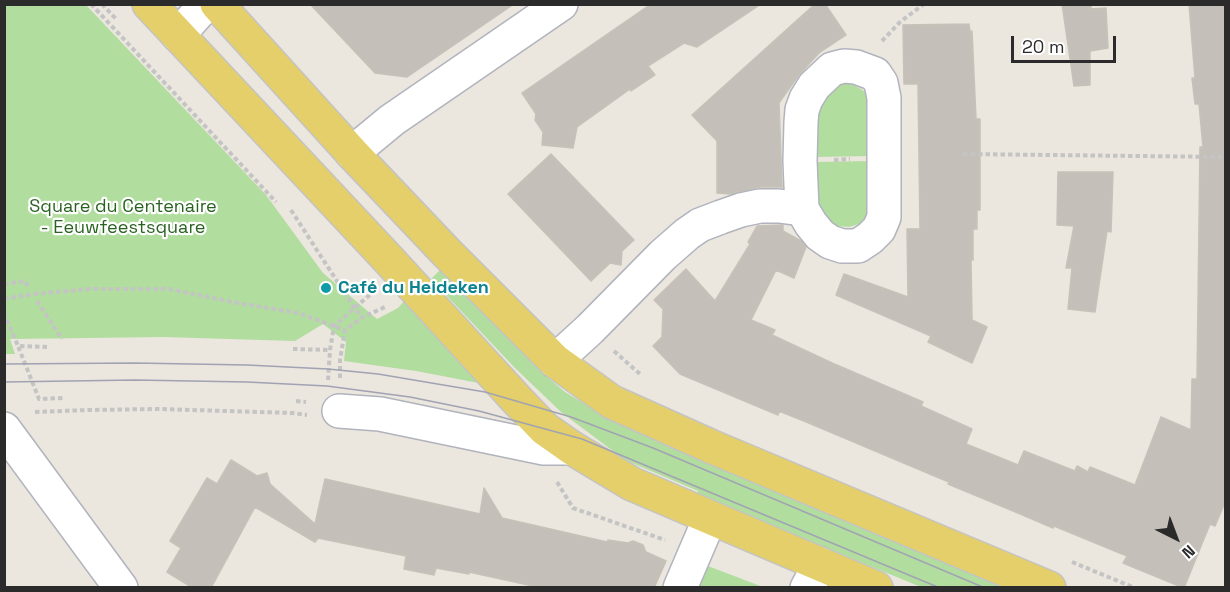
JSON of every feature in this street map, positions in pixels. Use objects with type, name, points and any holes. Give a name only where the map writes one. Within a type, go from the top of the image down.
[{"type":"main road","points":[[149,4],[545,429],[632,484],[710,518],[814,576],[876,588]]},
{"type":"main road","points":[[217,4],[352,153],[555,362],[612,402],[710,446],[1049,588]]},
{"type":"street","points":[[178,35],[206,4]]},
{"type":"street","points":[[352,153],[392,120],[561,4]]},
{"type":"street","points":[[844,66],[856,67],[875,74],[881,84],[884,98],[884,157],[884,217],[879,229],[858,246],[842,246],[820,235],[802,209],[800,161],[802,110],[814,86],[832,69],[844,66]]},
{"type":"street","points":[[555,362],[663,255],[700,225],[741,210],[760,207],[779,206],[802,209]]},
{"type":"street","points":[[327,400],[380,414],[544,448],[572,448]]},
{"type":"street","points":[[4,429],[121,588]]},
{"type":"street","points":[[680,588],[710,518]]},
{"type":"path","points":[[91,4],[276,202]]},
{"type":"path","points":[[102,4],[118,22]]},
{"type":"path","points":[[856,67],[900,22],[924,4]]},
{"type":"path","points":[[963,154],[1226,157]]},
{"type":"path","points":[[800,161],[884,157]]},
{"type":"path","points":[[285,201],[355,309],[363,317]]},
{"type":"path","points":[[4,284],[25,281],[29,288]]},
{"type":"path","points":[[4,299],[90,289],[169,289],[298,313],[345,330]]},
{"type":"path","points":[[34,412],[159,409],[293,413],[326,417],[330,350],[334,326],[374,291]]},
{"type":"path","points":[[37,301],[62,339]]},
{"type":"path","points":[[4,313],[39,399],[64,398]]},
{"type":"path","points":[[18,346],[46,347]]},
{"type":"path","points":[[293,349],[330,350]]},
{"type":"path","points":[[296,401],[327,400]]},
{"type":"green space","name":"Square du Centenaire - Eeuwfeestsquare","points":[[5,5],[86,5],[266,195],[323,273],[377,319],[398,308],[405,300],[484,384],[416,371],[344,361],[346,342],[323,324],[295,341],[164,337],[10,339],[15,354],[5,354]]},
{"type":"green space","points":[[850,83],[868,95],[870,156],[816,157],[819,111],[825,100],[838,86]]},
{"type":"green space","points":[[870,161],[871,206],[865,219],[849,227],[838,226],[828,221],[822,215],[816,200],[816,162]]},
{"type":"green space","points":[[440,270],[540,371],[565,392],[611,420],[669,447],[1004,587],[921,587],[697,495],[698,491],[625,460],[561,412],[514,367],[431,279]]},
{"type":"green space","points":[[700,563],[763,587],[690,588]]},
{"type":"building","points":[[310,4],[514,4],[407,77],[375,73]]},
{"type":"building","points":[[651,4],[761,4],[697,47],[684,43],[648,66],[655,75],[631,91],[630,89],[577,127],[573,148],[542,145],[543,132],[535,120],[536,114],[522,93]]},
{"type":"building","points":[[815,4],[825,4],[846,35],[819,53],[798,76],[779,103],[782,187],[760,187],[731,194],[717,193],[717,141],[692,115]]},
{"type":"building","points":[[1062,4],[1091,4],[1091,9],[1106,8],[1108,48],[1090,51],[1090,85],[1074,86]]},
{"type":"building","points":[[1189,4],[1226,4],[1226,500],[1215,526],[1210,524],[1184,588],[1123,563],[1127,556],[1054,526],[1053,528],[804,421],[779,411],[778,415],[680,374],[653,346],[662,337],[663,309],[654,300],[686,269],[715,301],[750,244],[748,242],[757,226],[783,225],[783,231],[801,241],[806,247],[794,278],[776,270],[751,320],[775,330],[772,335],[923,402],[921,406],[972,429],[966,444],[1018,465],[1024,451],[1075,471],[1077,466],[1088,472],[1090,467],[1135,485],[1161,417],[1191,430],[1192,379],[1197,379],[1200,147],[1203,147],[1199,104],[1195,104],[1192,78],[1195,78]]},
{"type":"building","points":[[969,24],[970,32],[972,31],[976,119],[980,119],[980,210],[977,210],[977,229],[973,229],[972,320],[987,327],[972,363],[928,342],[931,336],[836,295],[844,274],[908,297],[907,229],[920,229],[918,84],[904,84],[903,25]]},
{"type":"building","points":[[551,154],[634,240],[622,251],[621,265],[610,263],[591,281],[508,194]]},
{"type":"building","points":[[1058,172],[1113,172],[1111,232],[1107,231],[1095,312],[1068,309],[1072,268],[1066,268],[1074,226],[1057,225]]},
{"type":"building","points":[[231,460],[257,476],[267,473],[270,484],[315,524],[325,479],[480,514],[484,488],[502,518],[607,542],[608,540],[628,543],[633,541],[643,545],[646,552],[666,561],[654,588],[542,588],[469,572],[469,574],[436,568],[434,575],[404,569],[406,556],[318,538],[315,542],[255,507],[211,588],[193,588],[167,572],[181,548],[170,541],[207,478],[217,484]]},
{"type":"tram line","points":[[4,364],[135,363],[328,369],[378,374],[485,392],[571,417],[653,448],[985,588]]},
{"type":"tram line","points":[[4,382],[135,380],[327,386],[410,397],[479,411],[582,439],[940,588]]},
{"type":"place","name":"Café du Heideken","points":[[326,288]]}]
